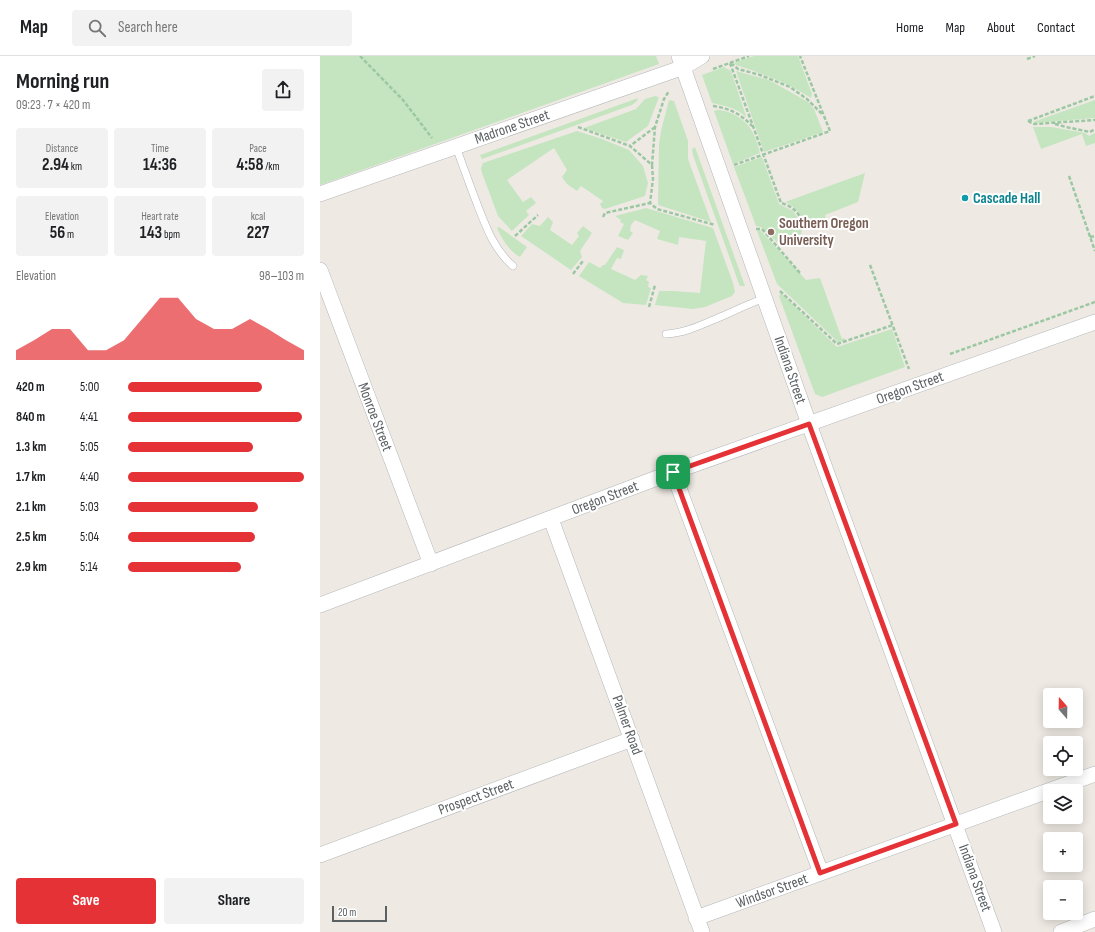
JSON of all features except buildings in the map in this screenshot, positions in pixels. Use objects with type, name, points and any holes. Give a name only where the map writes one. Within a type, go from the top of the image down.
[{"type":"street","name":"Madrone Street","points":[[320,194],[456,147],[682,62],[702,56]]},
{"type":"street","name":"Indiana Street","points":[[682,62],[809,424],[956,824],[994,932]]},
{"type":"street","name":"Monroe Street","points":[[320,270],[431,564]]},
{"type":"street","name":"Oregon Street","points":[[320,605],[673,472],[1095,322]]},
{"type":"street","points":[[673,472],[820,873]]},
{"type":"street","name":"Palmer Road","points":[[551,519],[699,925]]},
{"type":"street","name":"Prospect Street","points":[[320,854],[632,740]]},
{"type":"street","name":"Windsor Street","points":[[699,925],[820,873],[1095,774]]},
{"type":"street","points":[[1061,932],[1095,920]]},
{"type":"lane","points":[[456,147],[491,238],[506,260],[513,266]]},
{"type":"lane","points":[[666,334],[684,332],[696,328],[765,298]]},
{"type":"path","points":[[360,56],[403,100],[433,140],[456,147]]},
{"type":"path","points":[[712,69],[749,56]]},
{"type":"path","points":[[732,166],[830,131],[800,56]]},
{"type":"path","points":[[1027,59],[1035,56]]},
{"type":"path","points":[[730,63],[738,69],[760,75],[790,87],[807,99],[823,115]]},
{"type":"path","points":[[730,63],[781,203],[789,205],[798,213],[807,229]]},
{"type":"path","points":[[630,146],[654,127],[659,118],[664,99],[668,91]]},
{"type":"path","points":[[1095,96],[1028,121],[1034,124],[1095,120]]},
{"type":"path","points":[[713,112],[710,106],[721,107],[735,112],[754,128]]},
{"type":"path","points":[[1052,123],[1090,132],[1095,129]]},
{"type":"path","points":[[578,127],[630,146],[652,166]]},
{"type":"path","points":[[650,203],[653,179],[652,166],[654,127]]},
{"type":"path","points":[[1069,176],[1095,251]]},
{"type":"path","points":[[603,217],[605,213],[650,203]]},
{"type":"path","points":[[650,203],[657,209],[715,225]]},
{"type":"path","points":[[515,236],[538,215]]},
{"type":"path","points":[[756,236],[754,228],[762,229],[800,273]]},
{"type":"path","points":[[1090,237],[1095,236]]},
{"type":"path","points":[[573,274],[583,261]]},
{"type":"path","points":[[870,265],[909,369],[902,371]]},
{"type":"path","points":[[649,307],[655,285]]},
{"type":"path","points":[[780,290],[837,344],[893,325]]},
{"type":"path","points":[[946,355],[1095,302]]},
{"type":"green space","points":[[320,56],[656,56],[659,64],[320,185]]},
{"type":"green space","points":[[754,56],[798,56],[812,94],[811,98],[784,83],[734,63]]},
{"type":"green space","points":[[724,67],[731,71],[746,117],[734,109],[712,103],[702,75]]},
{"type":"green space","points":[[736,71],[769,80],[808,102],[814,109],[823,132],[764,152]]},
{"type":"green space","points":[[655,96],[659,97],[648,126],[626,142],[584,128],[636,109],[645,99]]},
{"type":"green space","points":[[638,98],[632,105],[482,159],[480,155]]},
{"type":"green space","points":[[669,100],[674,101],[688,141],[688,159],[711,222],[658,205],[659,144]]},
{"type":"green space","points":[[1095,100],[1095,118],[1033,122]]},
{"type":"green space","points":[[722,110],[738,116],[746,123],[757,142],[760,153],[733,164],[714,111]]},
{"type":"green space","points":[[1033,127],[1051,127],[1085,133],[1089,136],[1095,133],[1095,143],[1086,146],[1082,134],[1041,149]]},
{"type":"green space","points":[[577,131],[629,150],[643,166],[648,183],[645,196],[605,209],[602,208],[600,204],[603,201],[581,186],[577,191],[567,184],[562,177],[567,170],[554,148],[507,180],[523,202],[531,197],[536,203],[526,211],[529,215],[512,231],[498,216],[482,173],[481,168],[483,163]]},
{"type":"green space","points":[[695,147],[745,286],[740,286],[739,284],[693,155],[692,149]]},
{"type":"green space","points":[[762,157],[779,204],[793,211],[803,226],[801,234],[788,240],[777,242],[761,227],[756,226],[734,167]]},
{"type":"green space","points":[[865,173],[858,202],[825,215],[826,220],[807,226],[795,209],[785,202]]},
{"type":"green space","points":[[646,208],[713,228],[733,283],[735,292],[732,296],[705,307],[693,309],[655,305],[659,291],[700,293],[706,241],[679,237],[678,245],[657,239],[660,231],[635,220],[631,225],[630,231],[633,233],[628,240],[618,236],[624,224],[615,216]]},
{"type":"green space","points":[[548,217],[553,222],[550,230],[572,245],[579,236],[577,233],[583,226],[592,233],[580,251],[582,257],[571,270],[521,236],[532,224],[540,226]]},
{"type":"green space","points":[[499,227],[527,247],[520,257],[506,244],[497,228]]},
{"type":"green space","points":[[760,230],[806,280],[820,278],[842,339],[845,338],[845,341],[838,342],[777,284],[757,231]]},
{"type":"green space","points":[[617,247],[624,250],[621,259],[617,258],[611,269],[635,280],[641,275],[648,276],[646,280],[649,282],[648,287],[651,288],[646,305],[623,303],[579,276],[589,262],[600,268],[605,265]]},
{"type":"green space","points":[[781,293],[837,347],[892,329],[905,367],[822,397],[815,394],[779,296]]},
{"type":"place","name":"Cascade Hall","points":[[965,198]]},
{"type":"place","name":"Southern Oregon University","points":[[771,232]]},
{"type":"route","points":[[809,424],[956,824],[820,873],[673,472],[809,424]]}]
